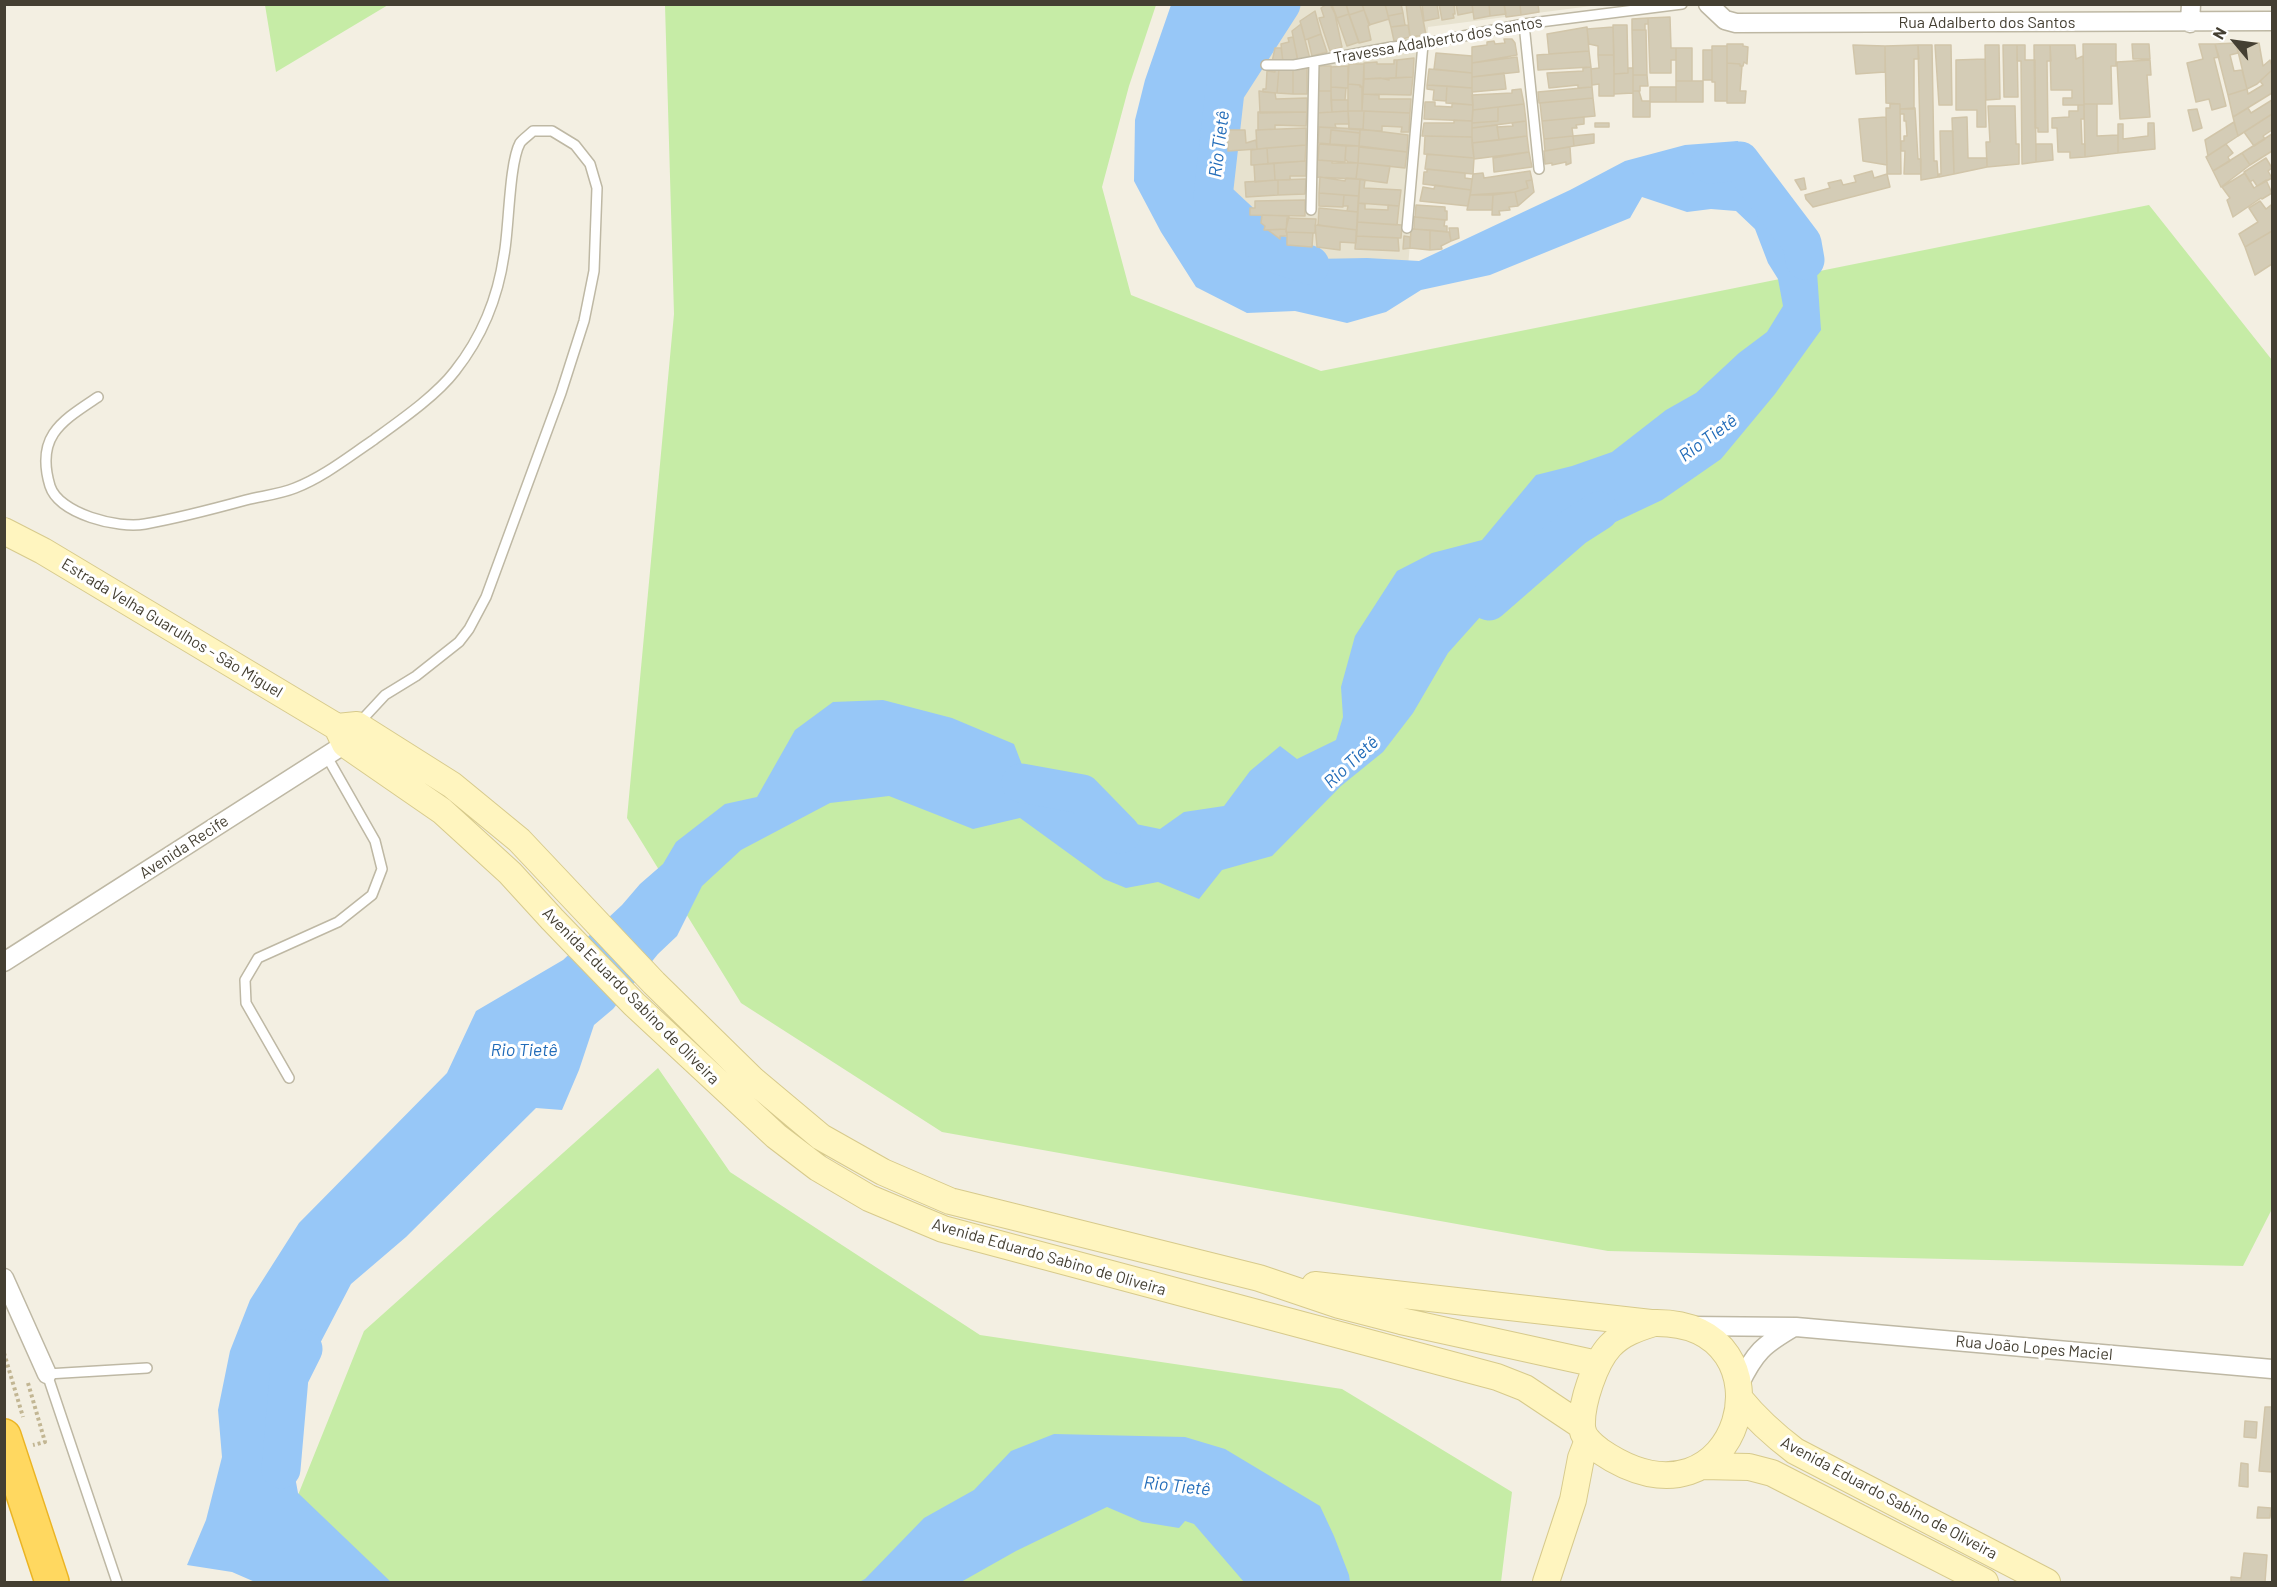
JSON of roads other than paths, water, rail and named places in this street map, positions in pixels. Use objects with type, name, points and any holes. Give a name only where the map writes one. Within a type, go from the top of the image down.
[{"type":"highway","points":[[20,1432],[52,1582]]},
{"type":"main road","name":"Estrada Velha Guarulhos - São Miguel","points":[[4,531],[43,551],[342,738]]},
{"type":"main road","name":"Avenida Eduardo Sabino de Oliveira","points":[[342,738],[461,792],[519,840],[573,900],[654,983],[753,1080],[822,1137],[883,1172],[950,1201],[1259,1278]]},
{"type":"main road","name":"Avenida Eduardo Sabino de Oliveira","points":[[342,738],[442,811],[510,873],[634,1004],[776,1136],[818,1168],[869,1198],[943,1229],[1497,1377],[1524,1388],[1585,1433]]},
{"type":"main road","points":[[1259,1278],[1686,1326],[1705,1334],[1721,1348],[1733,1365],[1740,1392],[1738,1419],[1730,1438],[1718,1454],[1702,1466],[1681,1474],[1659,1476],[1636,1471],[1614,1459],[1585,1433]]},
{"type":"main road","points":[[1259,1278],[1339,1305],[1401,1321],[1597,1364]]},
{"type":"main road","points":[[1546,1582],[1573,1500],[1585,1433],[1586,1400],[1597,1364],[1611,1344],[1631,1330],[1654,1323]]},
{"type":"main road","name":"Avenida Eduardo Sabino de Oliveira","points":[[1740,1392],[1756,1419],[1795,1451],[2048,1582]]},
{"type":"main road","points":[[1573,1500],[1614,1459]]},
{"type":"main road","name":"Avenida Eduardo Sabino de Oliveira","points":[[1702,1466],[1749,1467],[1772,1473],[1985,1582]]},
{"type":"street","name":"Rua Adalberto dos Santos","points":[[1708,4],[1725,20],[1736,23],[2191,14],[2272,22]]},
{"type":"street","name":"Avenida Recife","points":[[4,962],[342,738]]},
{"type":"street","points":[[4,1278],[47,1374]]},
{"type":"street","name":"Rua João Lopes Maciel","points":[[1686,1326],[1796,1327],[2272,1369]]},
{"type":"street","points":[[1740,1392],[1757,1353],[1769,1342],[1796,1327]]},
{"type":"lane","name":"Travessa Adalberto dos Santos","points":[[1266,65],[1294,65],[1392,46],[1423,44],[1524,24],[1682,4]]},
{"type":"lane","points":[[1524,24],[1539,170]]},
{"type":"lane","points":[[1407,228],[1423,44]]},
{"type":"lane","points":[[1311,210],[1314,62]]},
{"type":"lane","points":[[98,397],[63,420],[49,442],[44,466],[53,494],[74,510],[106,522],[135,526],[183,517],[294,488],[335,467],[406,416],[454,373],[472,346],[493,304],[504,256],[515,160],[520,143],[533,131],[552,131],[575,145],[590,164],[597,188],[594,271],[584,321],[561,393],[486,597],[469,629],[459,642],[416,676],[385,695],[342,738],[382,869],[372,895],[338,922],[258,958],[245,980],[246,1003],[289,1078]]},
{"type":"lane","points":[[117,1582],[47,1374],[147,1368]]},
{"type":"water","name":"Rio Tietê","points":[[1171,5],[1291,5],[1250,52],[1227,86],[1204,146],[1206,187],[1224,220],[1263,243],[1313,259],[1367,258],[1419,261],[1570,190],[1625,161],[1685,145],[1738,141],[1747,169],[1779,214],[1804,228],[1817,272],[1821,330],[1775,394],[1721,459],[1662,500],[1592,533],[1536,549],[1525,576],[1490,606],[1448,653],[1413,713],[1383,752],[1341,786],[1272,856],[1222,870],[1199,899],[1158,882],[1126,888],[1104,879],[1020,818],[973,829],[889,796],[830,803],[741,850],[702,886],[677,936],[658,954],[613,1009],[594,1025],[579,1070],[562,1110],[536,1108],[406,1237],[351,1284],[285,1404],[288,1438],[298,1493],[391,1582],[255,1582],[232,1572],[187,1565],[206,1520],[222,1457],[218,1410],[230,1351],[250,1300],[299,1223],[447,1073],[476,1011],[563,960],[663,864],[676,842],[725,804],[757,797],[795,730],[833,702],[883,700],[952,718],[1014,744],[1029,783],[1059,788],[1107,804],[1131,823],[1160,829],[1184,812],[1224,806],[1250,771],[1280,746],[1297,759],[1336,740],[1343,717],[1341,687],[1355,636],[1397,571],[1432,553],[1482,540],[1536,475],[1572,466],[1612,452],[1666,410],[1696,393],[1739,353],[1767,332],[1783,306],[1778,279],[1768,263],[1755,229],[1736,211],[1711,209],[1687,212],[1642,197],[1630,218],[1490,275],[1421,290],[1386,312],[1347,323],[1295,311],[1247,313],[1196,287],[1161,232],[1134,181],[1135,120],[1145,80]]},
{"type":"water","name":"Rio Tietê","points":[[1054,1434],[1185,1437],[1225,1449],[1320,1506],[1334,1536],[1350,1582],[1244,1582],[1194,1524],[1185,1521],[1179,1528],[1142,1522],[1107,1507],[1016,1551],[961,1582],[859,1582],[865,1579],[924,1518],[974,1490],[1011,1451]]},
{"type":"waterway","name":"Rio Tietê","points":[[1281,4],[1225,91],[1213,197],[1273,253],[1310,265]]},
{"type":"waterway","name":"Rio Tietê","points":[[1710,164],[1740,161],[1802,243],[1805,260]]},
{"type":"waterway","name":"Rio Tietê","points":[[1489,601],[1574,527],[1599,511]]},
{"type":"waterway","name":"Rio Tietê","points":[[1021,783],[1082,794],[1121,834]]},
{"type":"waterway","name":"Rio Tietê","points":[[281,1469],[289,1377],[303,1349]]}]
